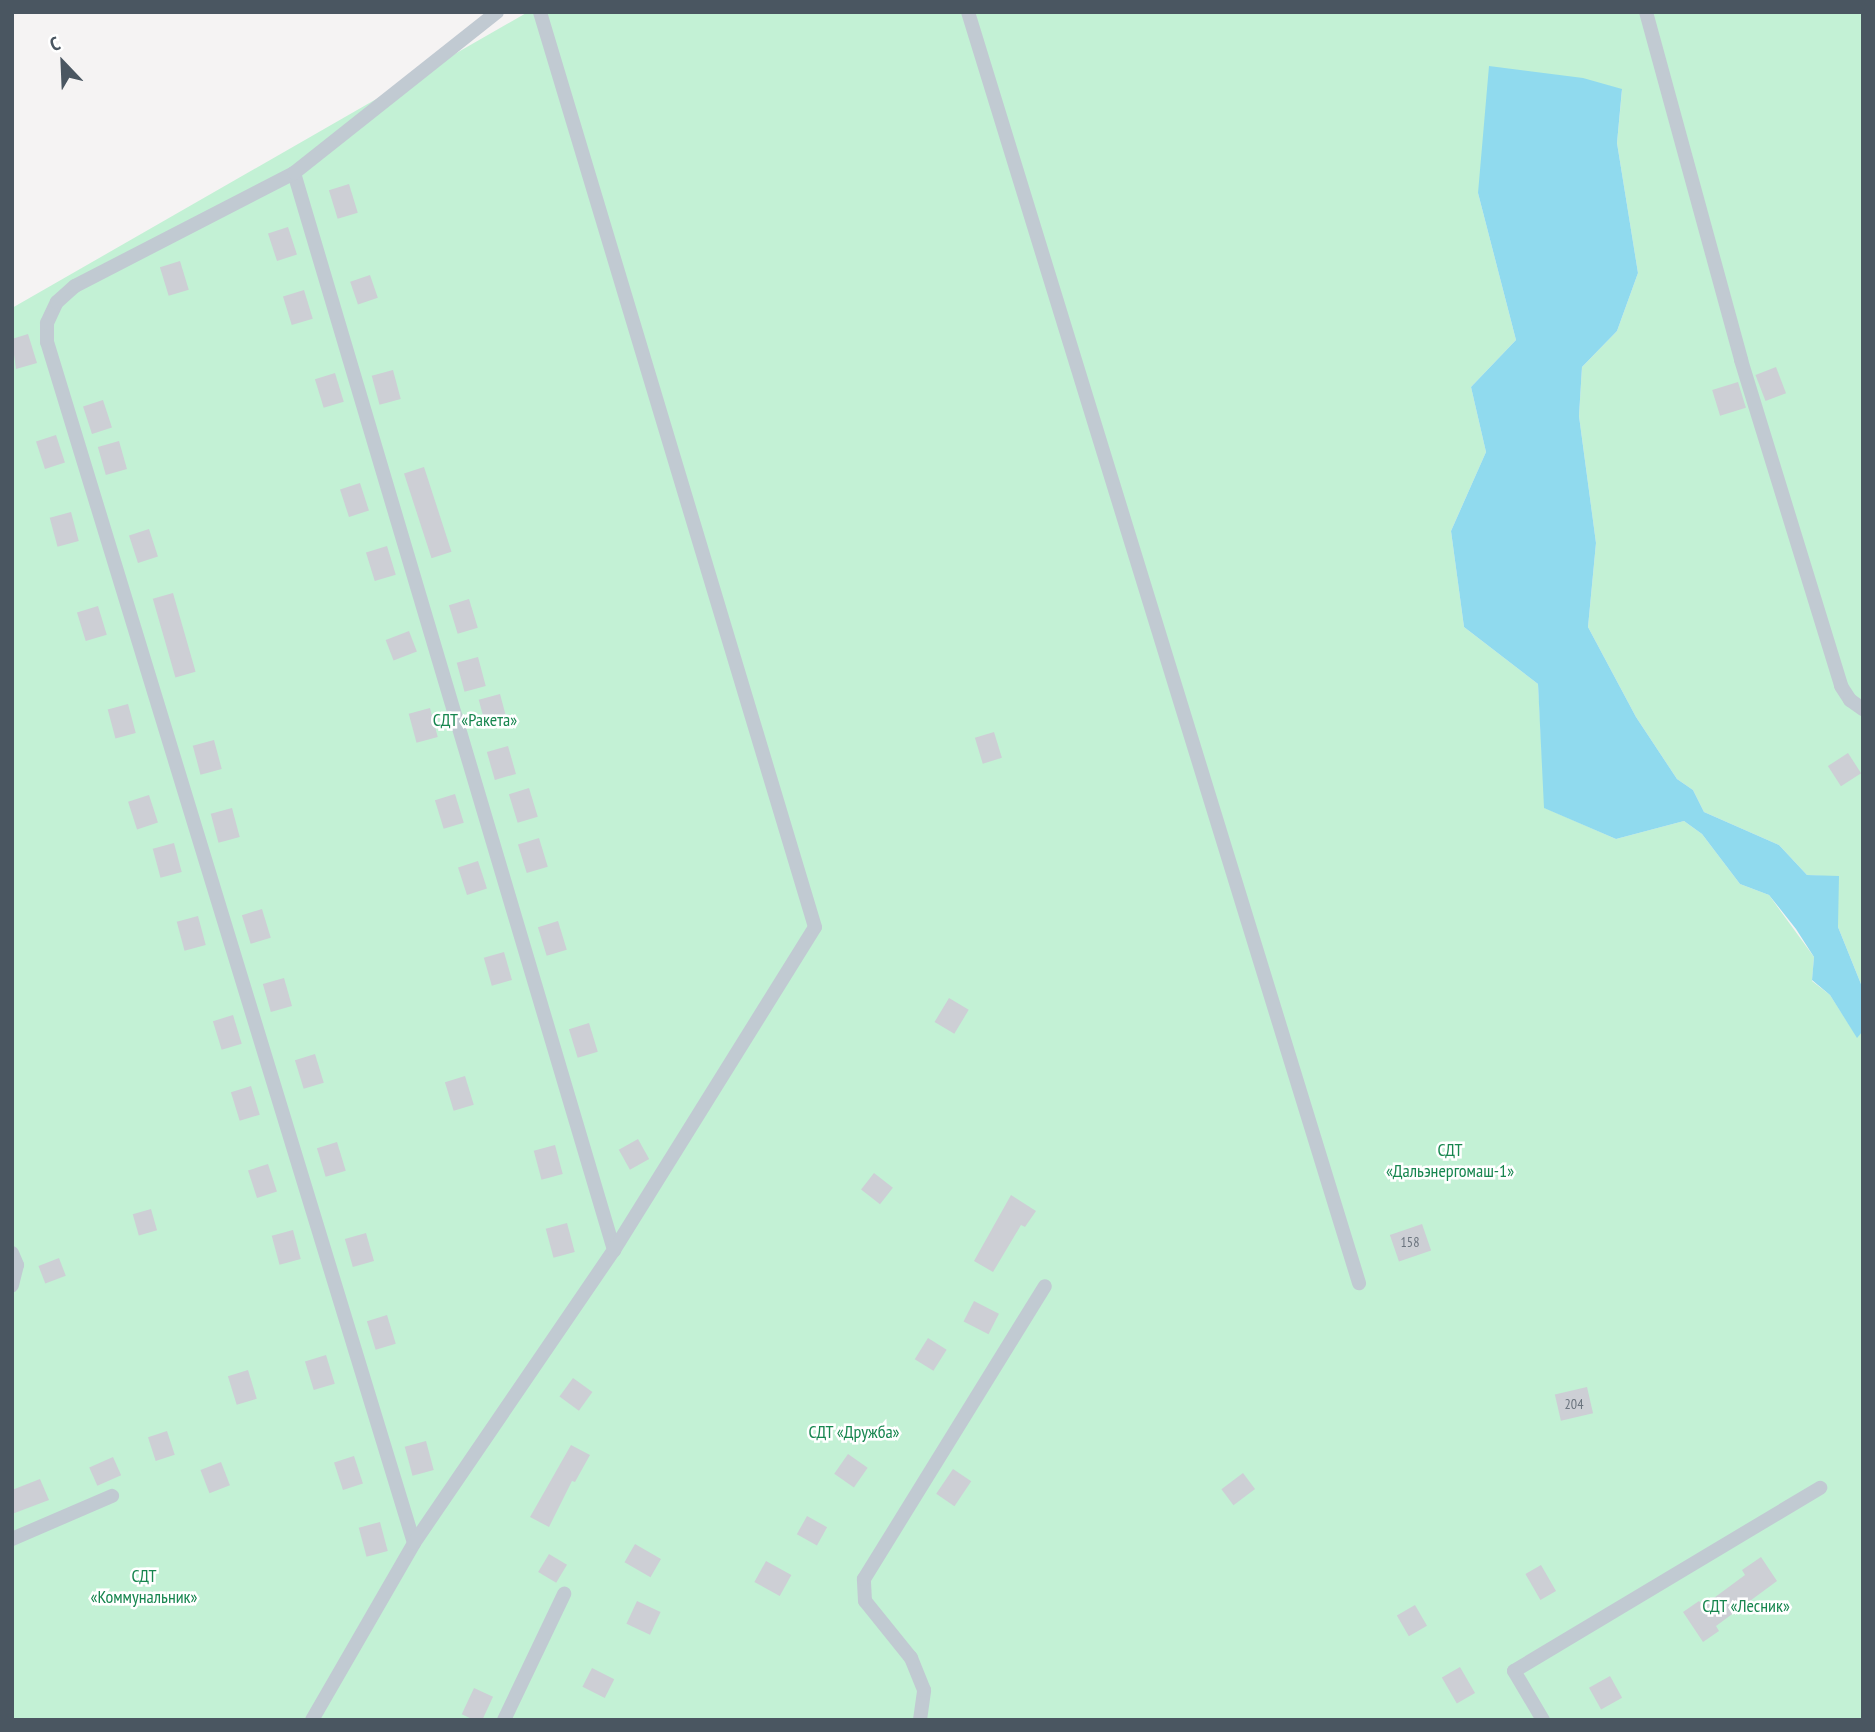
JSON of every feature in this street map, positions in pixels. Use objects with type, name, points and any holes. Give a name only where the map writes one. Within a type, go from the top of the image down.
[{"type":"lane","points":[[414,1542],[47,342],[47,323],[57,302],[75,286],[294,173],[497,12]]},
{"type":"lane","points":[[312,1720],[414,1542],[614,1250],[815,927],[540,12]]},
{"type":"lane","points":[[968,12],[1359,1283]]},
{"type":"lane","points":[[1646,12],[1741,360],[1841,686],[1850,700],[1861,709]]},
{"type":"lane","points":[[294,173],[614,1250]]},
{"type":"lane","points":[[12,1253],[17,1265],[12,1285]]},
{"type":"lane","points":[[920,1720],[924,1690],[911,1658],[865,1601],[864,1579],[1045,1286]]},
{"type":"lane","points":[[1543,1720],[1514,1671],[1820,1488]]},
{"type":"lane","points":[[12,1539],[111,1496]]},
{"type":"lane","points":[[504,1720],[564,1594]]},
{"type":"green space","points":[[528,12],[1863,12],[1863,989],[1838,927],[1838,877],[1807,875],[1779,845],[1704,812],[1693,790],[1677,779],[1636,717],[1588,627],[1596,543],[1579,416],[1582,367],[1617,331],[1638,273],[1617,143],[1622,90],[1478,193],[1516,340],[1471,387],[1486,452],[1451,531],[1464,627],[1538,684],[1545,808],[1616,839],[1684,821],[1702,834],[1740,884],[1769,895],[1814,957],[1812,981],[1830,995],[1857,1037],[1863,1031],[1863,1720],[12,1720],[12,308]]},
{"type":"water","points":[[1489,66],[1583,78],[1622,89],[1617,143],[1638,273],[1617,331],[1582,367],[1579,416],[1596,543],[1588,627],[1636,717],[1677,779],[1693,790],[1704,812],[1779,845],[1807,875],[1839,876],[1838,927],[1863,989],[1863,1031],[1857,1038],[1830,995],[1812,980],[1814,957],[1796,929],[1769,895],[1740,884],[1702,834],[1684,821],[1616,839],[1544,808],[1538,684],[1464,627],[1451,531],[1486,452],[1471,387],[1516,340],[1478,193]]},
{"type":"building","points":[[349,184],[358,213],[338,219],[329,190]]},
{"type":"building","points":[[288,227],[297,255],[277,261],[268,233]]},
{"type":"building","points":[[180,261],[189,290],[169,296],[160,267]]},
{"type":"building","points":[[370,275],[378,298],[358,305],[350,282]]},
{"type":"building","points":[[304,290],[313,319],[292,325],[283,296]]},
{"type":"building","points":[[28,334],[37,363],[16,369],[12,339]]},
{"type":"building","points":[[1776,367],[1786,393],[1765,401],[1755,375]]},
{"type":"building","points":[[393,370],[401,399],[380,405],[372,376]]},
{"type":"building","points":[[335,373],[344,402],[324,408],[315,379]]},
{"type":"building","points":[[1738,382],[1746,408],[1720,416],[1712,390]]},
{"type":"building","points":[[103,400],[112,428],[92,434],[83,406]]},
{"type":"building","points":[[56,435],[65,463],[45,469],[36,441]]},
{"type":"building","points":[[119,441],[127,469],[106,475],[98,447]]},
{"type":"building","points":[[424,467],[452,552],[432,558],[404,473]]},
{"type":"building","points":[[360,483],[369,511],[349,517],[340,489]]},
{"type":"building","points":[[71,512],[79,541],[58,547],[50,518]]},
{"type":"building","points":[[149,529],[158,557],[138,563],[129,535]]},
{"type":"building","points":[[387,546],[396,575],[375,581],[366,552]]},
{"type":"building","points":[[173,593],[196,672],[175,678],[153,599]]},
{"type":"building","points":[[469,599],[478,628],[458,634],[449,605]]},
{"type":"building","points":[[98,606],[107,635],[86,641],[77,612]]},
{"type":"building","points":[[409,631],[417,652],[394,660],[386,640]]},
{"type":"building","points":[[478,657],[486,686],[465,692],[457,663]]},
{"type":"building","points":[[500,694],[508,723],[487,729],[479,700]]},
{"type":"building","points":[[128,704],[136,733],[115,738],[108,709]]},
{"type":"building","points":[[430,708],[438,737],[417,743],[409,714]]},
{"type":"building","points":[[994,732],[1002,758],[983,764],[975,738]]},
{"type":"building","points":[[214,740],[222,769],[201,775],[193,746]]},
{"type":"building","points":[[508,746],[516,774],[495,780],[487,752]]},
{"type":"building","points":[[1848,753],[1861,773],[1841,786],[1828,766]]},
{"type":"building","points":[[529,788],[538,817],[518,823],[509,794]]},
{"type":"building","points":[[455,794],[464,823],[444,829],[435,800]]},
{"type":"building","points":[[149,795],[158,823],[137,829],[128,802]]},
{"type":"building","points":[[232,808],[240,837],[219,843],[211,814]]},
{"type":"building","points":[[539,838],[548,867],[527,873],[518,844]]},
{"type":"building","points":[[174,843],[182,872],[161,878],[153,849]]},
{"type":"building","points":[[478,861],[487,889],[467,895],[458,867]]},
{"type":"building","points":[[262,909],[271,938],[251,944],[242,915]]},
{"type":"building","points":[[198,916],[206,945],[185,951],[177,922]]},
{"type":"building","points":[[558,921],[567,950],[547,956],[538,927]]},
{"type":"building","points":[[504,952],[512,980],[492,986],[484,958]]},
{"type":"building","points":[[284,978],[292,1006],[271,1012],[263,984]]},
{"type":"building","points":[[949,998],[969,1010],[954,1034],[935,1022]]},
{"type":"building","points":[[233,1015],[242,1044],[222,1050],[213,1021]]},
{"type":"building","points":[[589,1023],[598,1052],[578,1058],[569,1029]]},
{"type":"building","points":[[315,1054],[324,1083],[304,1089],[295,1060]]},
{"type":"building","points":[[465,1076],[474,1105],[454,1111],[445,1082]]},
{"type":"building","points":[[251,1086],[260,1115],[240,1121],[231,1092]]},
{"type":"building","points":[[638,1139],[649,1159],[630,1170],[619,1150]]},
{"type":"building","points":[[337,1142],[346,1171],[326,1177],[317,1148]]},
{"type":"building","points":[[555,1145],[563,1174],[542,1180],[534,1151]]},
{"type":"building","points":[[268,1164],[277,1192],[257,1198],[248,1170]]},
{"type":"building","points":[[874,1173],[893,1188],[880,1204],[861,1190]]},
{"type":"building","points":[[1011,1195],[1036,1211],[1025,1227],[1021,1225],[993,1272],[974,1261]]},
{"type":"building","points":[[151,1209],[157,1230],[139,1235],[133,1214]]},
{"type":"building","points":[[567,1223],[575,1252],[554,1258],[546,1229]]},
{"type":"building","points":[[1422,1224],[1431,1250],[1399,1262],[1390,1235]]},
{"type":"building","points":[[293,1230],[301,1259],[280,1265],[272,1236]]},
{"type":"building","points":[[366,1233],[374,1261],[353,1267],[345,1239]]},
{"type":"building","points":[[59,1258],[66,1276],[45,1284],[38,1266]]},
{"type":"building","points":[[974,1301],[999,1314],[989,1334],[964,1321]]},
{"type":"building","points":[[387,1315],[396,1344],[376,1350],[367,1321]]},
{"type":"building","points":[[928,1338],[947,1350],[933,1371],[915,1359]]},
{"type":"building","points":[[326,1355],[335,1384],[314,1390],[305,1361]]},
{"type":"building","points":[[248,1370],[257,1399],[237,1405],[228,1376]]},
{"type":"building","points":[[573,1378],[592,1392],[579,1411],[559,1397]]},
{"type":"building","points":[[1587,1387],[1593,1413],[1561,1421],[1555,1394]]},
{"type":"building","points":[[167,1431],[175,1455],[156,1461],[148,1437]]},
{"type":"building","points":[[426,1441],[434,1470],[413,1476],[405,1447]]},
{"type":"building","points":[[571,1445],[590,1455],[575,1482],[572,1481],[549,1527],[530,1517]]},
{"type":"building","points":[[848,1454],[868,1468],[854,1487],[834,1474]]},
{"type":"building","points":[[354,1456],[363,1484],[343,1490],[334,1462]]},
{"type":"building","points":[[113,1457],[121,1475],[97,1486],[89,1468]]},
{"type":"building","points":[[221,1462],[230,1485],[209,1493],[200,1470]]},
{"type":"building","points":[[953,1469],[971,1481],[954,1506],[936,1494]]},
{"type":"building","points":[[1243,1473],[1255,1489],[1233,1505],[1221,1489]]},
{"type":"building","points":[[40,1479],[49,1500],[12,1514],[12,1490]]},
{"type":"building","points":[[807,1516],[827,1527],[817,1546],[797,1534]]},
{"type":"building","points":[[380,1522],[388,1551],[367,1557],[359,1528]]},
{"type":"building","points":[[635,1544],[661,1559],[650,1577],[624,1562]]},
{"type":"building","points":[[549,1554],[567,1565],[556,1583],[538,1572]]},
{"type":"building","points":[[1761,1557],[1777,1581],[1716,1626],[1719,1631],[1703,1642],[1683,1612],[1699,1601],[1703,1606],[1745,1575],[1742,1570]]},
{"type":"building","points":[[766,1561],[791,1575],[780,1596],[754,1582]]},
{"type":"building","points":[[1541,1565],[1556,1591],[1540,1600],[1525,1574]]},
{"type":"building","points":[[637,1601],[661,1612],[650,1635],[626,1624]]},
{"type":"building","points":[[1415,1605],[1427,1626],[1409,1636],[1397,1616]]},
{"type":"building","points":[[1460,1667],[1475,1693],[1457,1703],[1442,1678]]},
{"type":"building","points":[[592,1668],[614,1679],[605,1698],[582,1687]]},
{"type":"building","points":[[1610,1676],[1622,1698],[1601,1710],[1589,1688]]},
{"type":"building","points":[[474,1688],[493,1697],[482,1720],[474,1720],[462,1714]]},
{"type":"park label","name":"СДТ «Ракета»","points":[[475,720]]},
{"type":"park label","name":"СДТ «Дальэнергомаш-1»","points":[[1450,1161]]},
{"type":"park label","name":"СДТ «Дружба»","points":[[854,1432]]},
{"type":"park label","name":"СДТ «Коммунальник»","points":[[144,1587]]},
{"type":"park label","name":"СДТ «Лесник»","points":[[1746,1606]]}]
